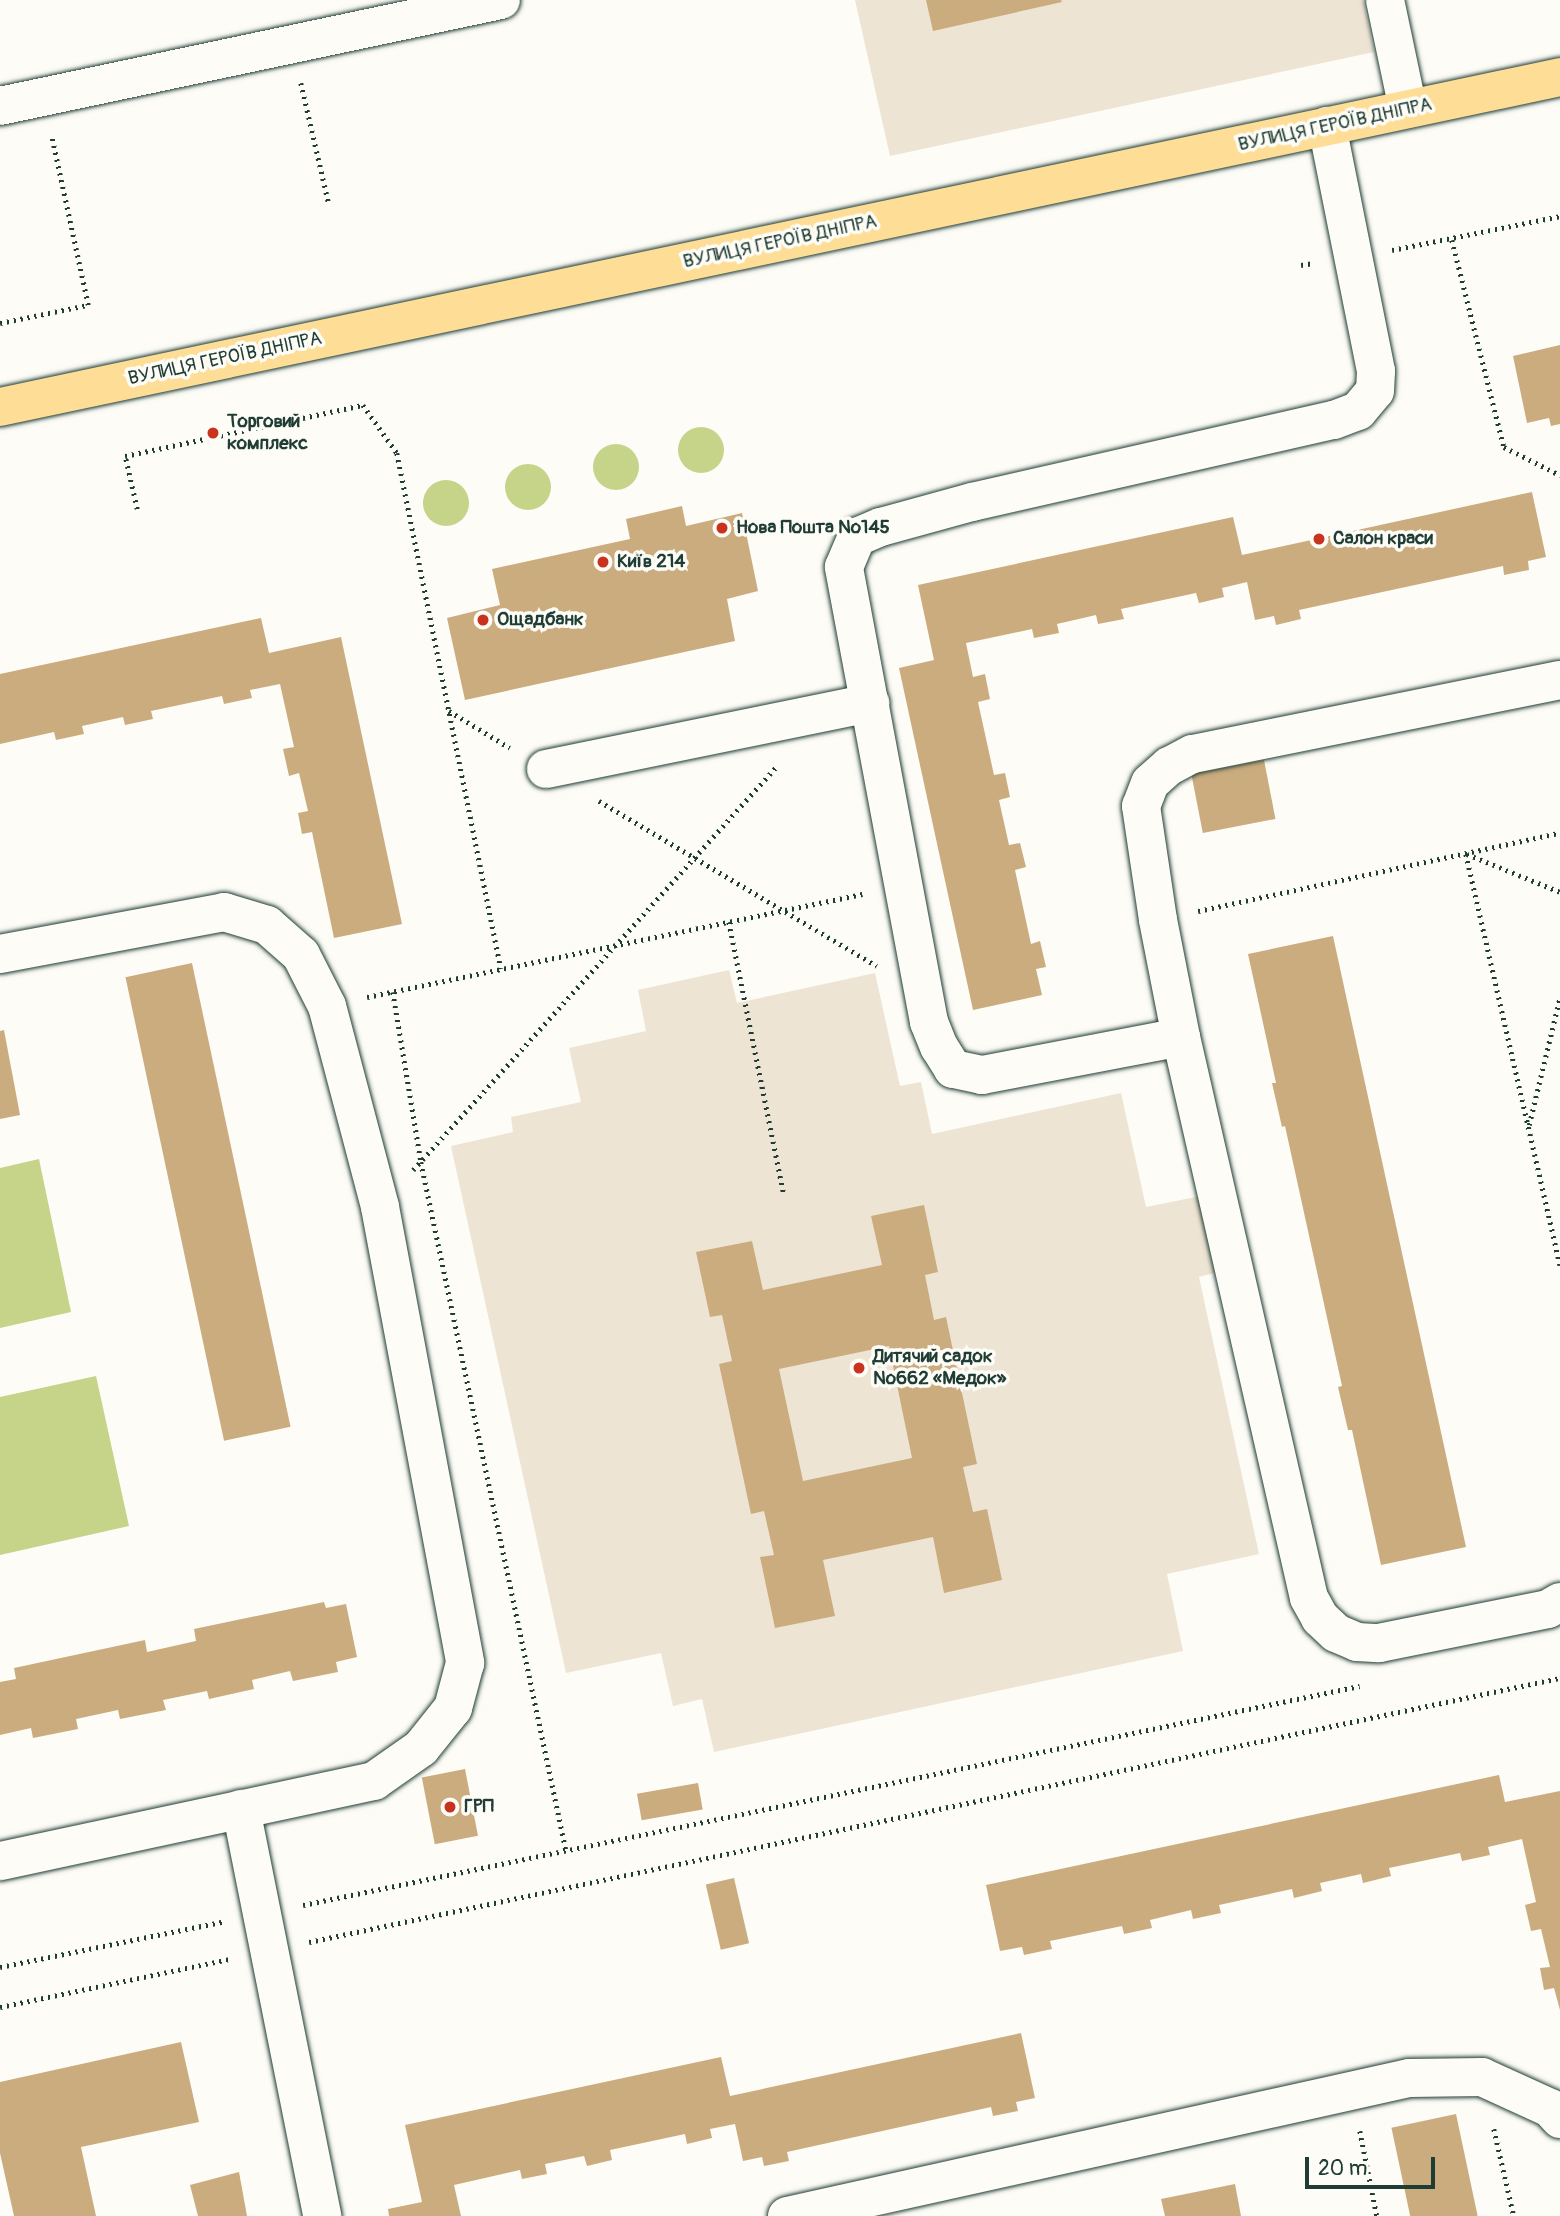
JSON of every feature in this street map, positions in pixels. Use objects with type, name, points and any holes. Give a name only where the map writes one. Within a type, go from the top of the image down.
[{"type":"main road","name":"ВУЛИЦЯ ГЕРОЇВ ДНІПРА","points":[[0,407],[1560,77]]},
{"type":"lane","points":[[0,106],[501,0]]},
{"type":"lane","points":[[1385,0],[1408,109]]},
{"type":"lane","points":[[1181,1037],[982,1075],[953,1069],[939,1047],[929,1022],[844,567],[857,537],[881,527],[972,502],[1334,420],[1358,411],[1375,391],[1376,372],[1327,126]]},
{"type":"lane","points":[[1560,680],[1192,754],[1169,766],[1150,783],[1141,806],[1158,920],[1181,1037],[1309,1598],[1320,1618],[1336,1633],[1357,1642],[1379,1643],[1548,1609],[1560,1602]]},
{"type":"lane","points":[[546,769],[870,703]]},
{"type":"lane","points":[[0,954],[224,912],[267,925],[302,955],[327,1006],[380,1207],[465,1663],[453,1707],[421,1748],[374,1782],[0,1861]]},
{"type":"lane","points":[[241,1809],[322,2216]]},
{"type":"lane","points":[[788,2216],[1409,2078],[1482,2077],[1550,2108],[1560,2119]]},
{"type":"path","points":[[292,43],[329,204]]},
{"type":"path","points":[[0,324],[88,305],[44,97]]},
{"type":"path","points":[[1301,265],[1452,240],[1560,216]]},
{"type":"path","points":[[1452,240],[1504,447],[1560,475]]},
{"type":"path","points":[[137,509],[125,456],[363,405],[397,453],[501,969]]},
{"type":"path","points":[[449,711],[694,858],[785,909],[925,996]]},
{"type":"path","points":[[380,1207],[778,765]]},
{"type":"path","points":[[1158,920],[1560,833]]},
{"type":"path","points":[[1466,853],[1560,892]]},
{"type":"path","points":[[1466,853],[1560,1265]]},
{"type":"path","points":[[327,1006],[904,885]]},
{"type":"path","points":[[729,922],[784,1195]]},
{"type":"path","points":[[393,992],[421,1162],[566,1850]]},
{"type":"path","points":[[1528,1128],[1560,997]]},
{"type":"path","points":[[0,1968],[265,1932],[1560,1678]]},
{"type":"path","points":[[0,2007],[566,1850],[1369,1685]]},
{"type":"path","points":[[1482,2077],[1514,2216]]},
{"type":"path","points":[[1352,2091],[1377,2216]]},
{"type":"shaded area","points":[[855,0],[1363,0],[1374,52],[890,156]]},
{"type":"shaded area","name":"Дитячий садок №662 «Медок»","points":[[729,970],[737,1003],[875,973],[900,1086],[921,1082],[932,1134],[1121,1093],[1146,1207],[1201,1196],[1218,1272],[1199,1277],[1259,1554],[1167,1574],[1183,1651],[714,1752],[702,1699],[673,1706],[661,1653],[566,1673],[451,1146],[513,1132],[511,1117],[581,1102],[569,1048],[646,1031],[638,990]]},
{"type":"green space","points":[[701,427],[717,434],[724,450],[717,466],[701,473],[685,466],[678,450],[685,434]]},
{"type":"green space","points":[[616,444],[632,451],[639,467],[632,483],[616,490],[600,483],[593,467],[600,451]]},
{"type":"green space","points":[[528,464],[544,471],[551,487],[544,503],[528,510],[512,503],[505,487],[512,471]]},
{"type":"green space","points":[[446,480],[462,487],[469,503],[462,519],[446,526],[430,519],[423,503],[430,487]]},
{"type":"green space","points":[[39,1159],[71,1312],[0,1328],[0,1168]]},
{"type":"green space","points":[[96,1376],[129,1526],[0,1555],[0,1397]]},
{"type":"building","points":[[926,0],[1061,0],[1062,2],[933,31]]},
{"type":"building","points":[[1560,345],[1560,424],[1551,426],[1549,418],[1527,423],[1513,356]]},
{"type":"building","points":[[1532,492],[1546,557],[1528,561],[1529,570],[1504,575],[1503,566],[1299,610],[1301,619],[1276,625],[1274,616],[1255,620],[1247,582],[1222,588],[1224,597],[1199,603],[1196,593],[1121,609],[1124,619],[1098,624],[1096,615],[1057,624],[1059,633],[1034,638],[1032,629],[966,643],[973,677],[985,674],[990,699],[978,702],[994,775],[1005,773],[1010,797],[999,800],[1009,845],[1020,843],[1026,867],[1015,870],[1031,944],[1040,941],[1046,967],[1036,969],[1042,995],[973,1010],[899,668],[934,660],[918,585],[1233,517],[1242,555]]},
{"type":"building","points":[[682,506],[686,526],[742,513],[758,591],[727,599],[735,641],[465,700],[447,618],[500,605],[492,569],[630,539],[626,519]]},
{"type":"building","points":[[261,618],[269,653],[341,637],[402,924],[334,938],[312,832],[302,834],[298,813],[308,811],[299,773],[289,776],[283,749],[294,747],[280,684],[250,690],[252,698],[224,704],[222,696],[151,711],[153,719],[125,725],[123,717],[82,726],[84,734],[56,740],[54,732],[0,744],[0,674]]},
{"type":"building","points":[[1264,760],[1275,819],[1203,833],[1191,774]]},
{"type":"building","points":[[1333,936],[1466,1547],[1381,1565],[1352,1430],[1348,1430],[1338,1387],[1342,1386],[1285,1126],[1282,1127],[1272,1083],[1276,1083],[1248,954]]},
{"type":"building","points":[[192,963],[291,1427],[224,1441],[125,977]]},
{"type":"building","points":[[4,1030],[20,1115],[0,1119],[0,1031]]},
{"type":"building","points":[[924,1205],[938,1272],[925,1275],[934,1320],[946,1317],[977,1464],[963,1467],[973,1512],[987,1509],[1002,1580],[944,1593],[933,1537],[823,1560],[835,1616],[775,1628],[760,1557],[774,1555],[764,1511],[751,1514],[719,1364],[732,1361],[722,1315],[710,1317],[696,1252],[752,1241],[763,1290],[882,1265],[871,1216]],"holes":[[[889,1346],[912,1458],[803,1481],[779,1369]]]},
{"type":"building","points":[[324,1602],[326,1608],[346,1604],[357,1657],[336,1662],[338,1672],[293,1681],[290,1671],[252,1680],[254,1689],[209,1699],[207,1691],[163,1700],[166,1710],[120,1719],[118,1710],[76,1719],[78,1729],[33,1738],[31,1728],[0,1735],[0,1682],[16,1679],[14,1668],[145,1640],[147,1652],[196,1641],[194,1629]]},
{"type":"building","name":"ГРП","points":[[465,1769],[478,1836],[435,1844],[422,1777]]},
{"type":"building","points":[[1499,1775],[1505,1802],[1560,1791],[1560,2010],[1554,1988],[1544,1990],[1540,1968],[1550,1967],[1541,1929],[1531,1931],[1525,1905],[1536,1902],[1522,1839],[1488,1847],[1490,1855],[1462,1861],[1460,1853],[1389,1868],[1391,1876],[1363,1883],[1361,1874],[1320,1883],[1322,1891],[1294,1898],[1292,1889],[1219,1905],[1221,1913],[1193,1919],[1191,1910],[1150,1920],[1152,1928],[1124,1934],[1122,1926],[1050,1941],[1052,1949],[1024,1955],[1022,1947],[1000,1951],[986,1885]]},
{"type":"building","points":[[698,1783],[703,1810],[642,1820],[637,1794]]},
{"type":"building","points":[[734,1878],[749,1943],[721,1950],[706,1885]]},
{"type":"building","points":[[1021,2033],[1035,2098],[1016,2102],[1018,2111],[993,2116],[991,2107],[787,2152],[789,2161],[764,2166],[762,2157],[743,2161],[735,2124],[710,2129],[712,2138],[687,2144],[685,2134],[610,2150],[612,2160],[587,2166],[584,2156],[545,2164],[547,2174],[522,2179],[520,2170],[454,2185],[461,2216],[389,2216],[388,2209],[422,2202],[405,2125],[721,2057],[730,2096]]},
{"type":"building","points":[[181,2042],[199,2122],[81,2147],[96,2216],[14,2216],[0,2153],[0,2082]]},
{"type":"building","points":[[1456,2114],[1478,2216],[1410,2216],[1391,2128]]},
{"type":"building","points":[[239,2172],[247,2216],[198,2216],[190,2185]]},
{"type":"building","points":[[1235,2184],[1241,2216],[1165,2216],[1161,2199]]},
{"type":"place","name":"Торговий комплекс","points":[[213,433]]},
{"type":"place","name":"Нова Пошта №145","points":[[722,528]]},
{"type":"place","name":"Салон краси","points":[[1319,539]]},
{"type":"place","name":"Київ 214","points":[[603,562]]},
{"type":"place","name":"Ощадбанк","points":[[483,620]]},
{"type":"place","name":"Дитячий садок №662 «Медок»","points":[[859,1368]]},
{"type":"place","name":"ГРП","points":[[450,1807]]}]
